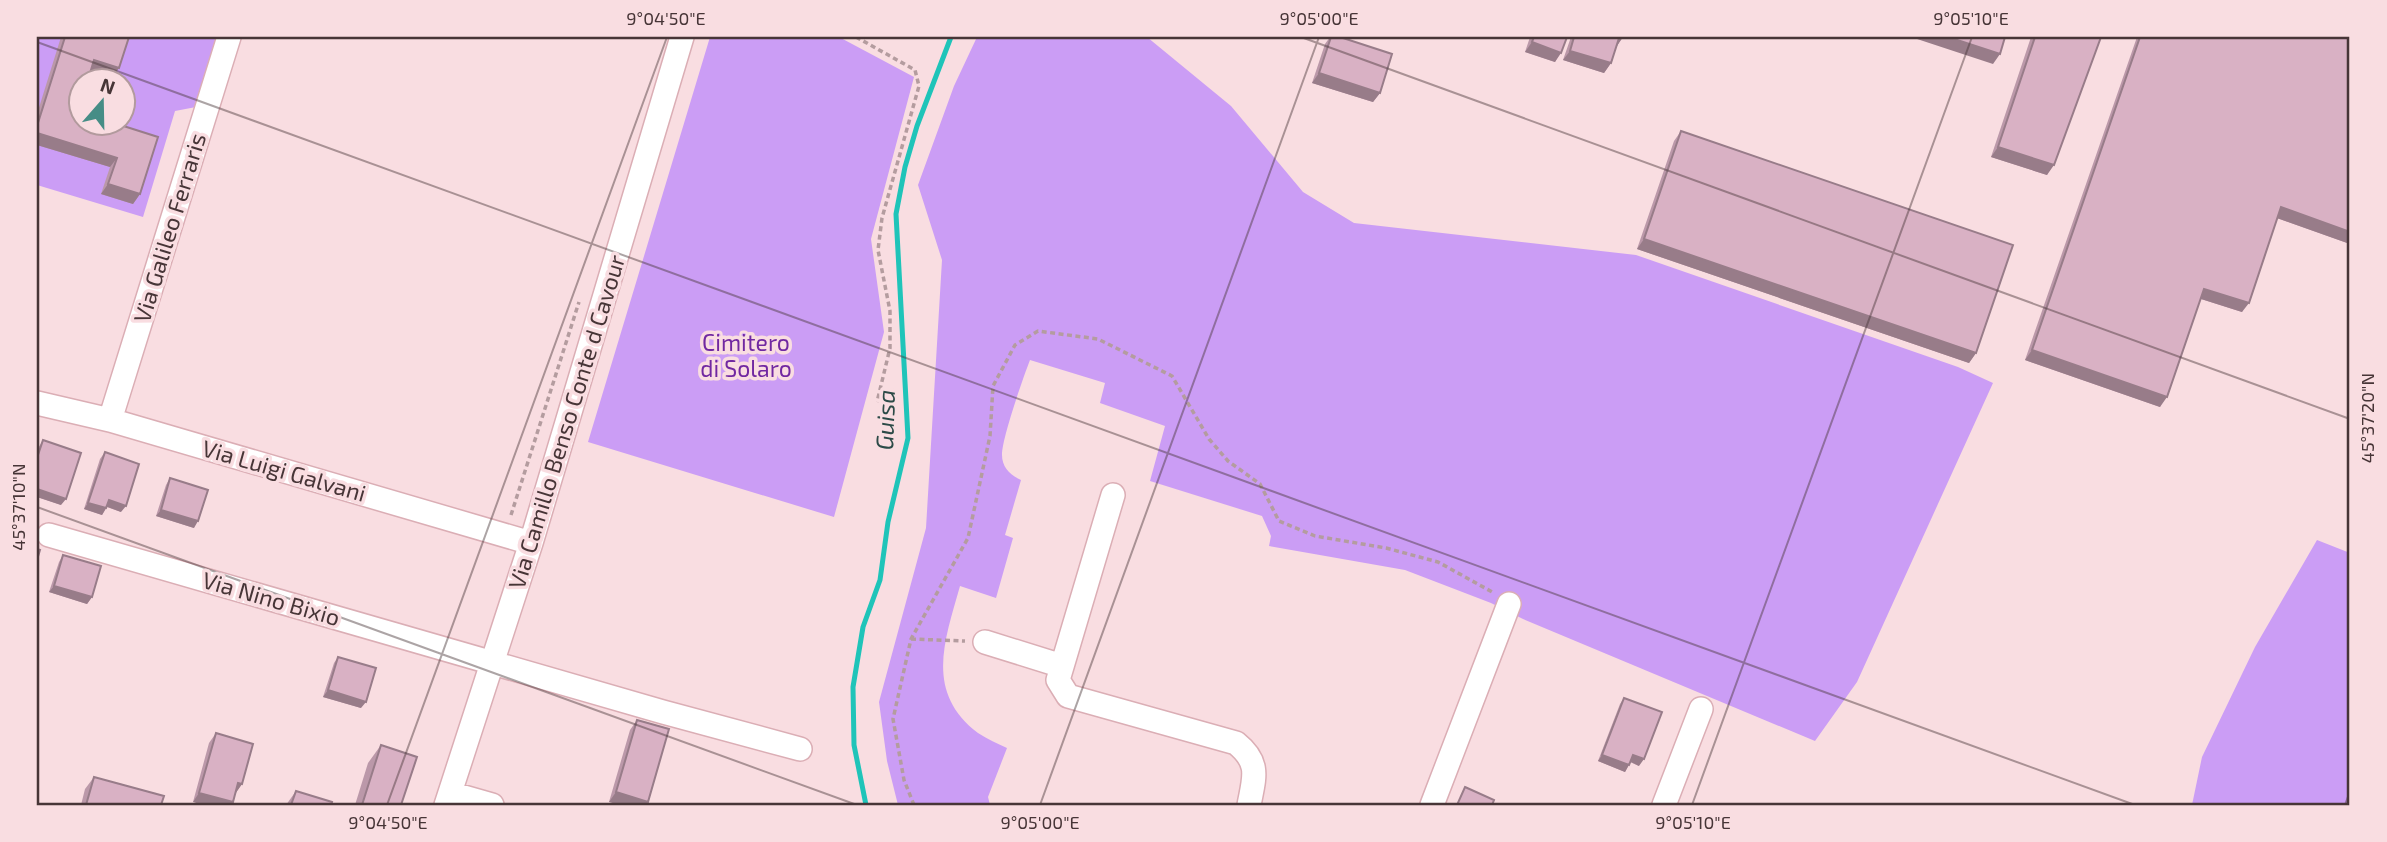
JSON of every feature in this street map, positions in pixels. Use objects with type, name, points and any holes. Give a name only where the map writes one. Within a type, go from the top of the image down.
[{"type":"street","name":"Via Galileo Ferraris","points":[[110,420],[229,37]]},
{"type":"street","name":"Via Camillo Benso Conte d Cavour","points":[[448,799],[531,543],[682,37]]},
{"type":"street","name":"Via Luigi Galvani","points":[[37,403],[110,420],[531,543]]},
{"type":"street","points":[[1113,495],[1058,680],[1068,696],[1236,743],[1252,760],[1254,769],[1249,805]]},
{"type":"street","name":"Via Nino Bixio","points":[[49,535],[800,750]]},
{"type":"street","points":[[1432,805],[1509,604]]},
{"type":"street","points":[[985,642],[1062,666]]},
{"type":"street","points":[[1664,805],[1701,709]]},
{"type":"street","points":[[448,799],[492,805]]},
{"type":"path","points":[[856,37],[915,70],[919,86],[882,218],[878,250],[890,311],[890,348],[877,402]]},
{"type":"path","points":[[911,639],[985,642]]},
{"type":"green space","points":[[38,37],[216,37],[196,107],[175,111],[143,217],[37,185]]},
{"type":"green space","name":"Cimitero di Solaro","points":[[710,37],[839,37],[914,77],[871,239],[884,332],[834,517],[588,442]]},
{"type":"green space","points":[[977,37],[1147,37],[1231,106],[1303,192],[1354,223],[1636,255],[1958,367],[1993,383],[1857,682],[1815,741],[1523,619],[1491,603],[1405,570],[1269,546],[1271,536],[1262,516],[1150,481],[1165,426],[1100,403],[1105,383],[1030,360],[1003,447],[1002,459],[1005,467],[1021,480],[1005,535],[1013,538],[996,598],[960,586],[949,626],[943,664],[950,700],[961,717],[978,733],[1007,748],[988,797],[990,805],[898,805],[887,761],[879,702],[926,528],[942,260],[918,185],[954,86]]},
{"type":"green space","points":[[2317,540],[2350,553],[2350,805],[2192,805],[2202,757],[2255,647]]},
{"type":"building","points":[[65,37],[129,37],[120,66],[94,60],[92,66],[66,66],[66,136],[136,136],[136,130],[158,137],[140,194],[108,184],[117,158],[37,133]]},
{"type":"building","points":[[1331,37],[1340,37],[1392,54],[1380,93],[1319,73]]},
{"type":"building","points":[[1534,37],[1567,37],[1561,53],[1532,42]]},
{"type":"building","points":[[1574,37],[1619,38],[1611,63],[1570,51]]},
{"type":"building","points":[[1948,37],[2005,37],[2000,54]]},
{"type":"building","points":[[2035,37],[2101,37],[2054,165],[1998,147]]},
{"type":"building","points":[[2140,37],[2350,37],[2350,232],[2281,207],[2249,303],[2204,289],[2167,397],[2032,350]]},
{"type":"building","points":[[1681,131],[2013,245],[1976,353],[1644,239]]},
{"type":"building","points":[[43,440],[81,453],[66,499],[37,489],[37,458]]},
{"type":"building","points":[[105,452],[139,464],[126,506],[109,500],[106,508],[88,503]]},
{"type":"building","points":[[170,478],[208,490],[198,521],[161,510]]},
{"type":"building","points":[[63,555],[101,566],[92,597],[54,586]]},
{"type":"building","points":[[338,657],[376,668],[366,702],[328,690]]},
{"type":"building","points":[[1624,698],[1662,712],[1644,759],[1633,755],[1629,765],[1602,755]]},
{"type":"building","points":[[637,720],[669,729],[648,802],[616,792]]},
{"type":"building","points":[[216,733],[253,744],[242,784],[238,783],[233,802],[199,793]]},
{"type":"building","points":[[381,745],[417,757],[401,805],[362,805]]},
{"type":"building","points":[[94,777],[164,796],[161,805],[86,805]]},
{"type":"building","points":[[1465,787],[1494,800],[1492,805],[1457,805]]},
{"type":"building","points":[[296,791],[332,802],[331,805],[291,805]]},
{"type":"waterway","name":"Guisa","points":[[866,805],[854,745],[853,687],[863,627],[880,580],[888,522],[908,438],[896,214],[905,167],[917,126],[951,37]]}]
